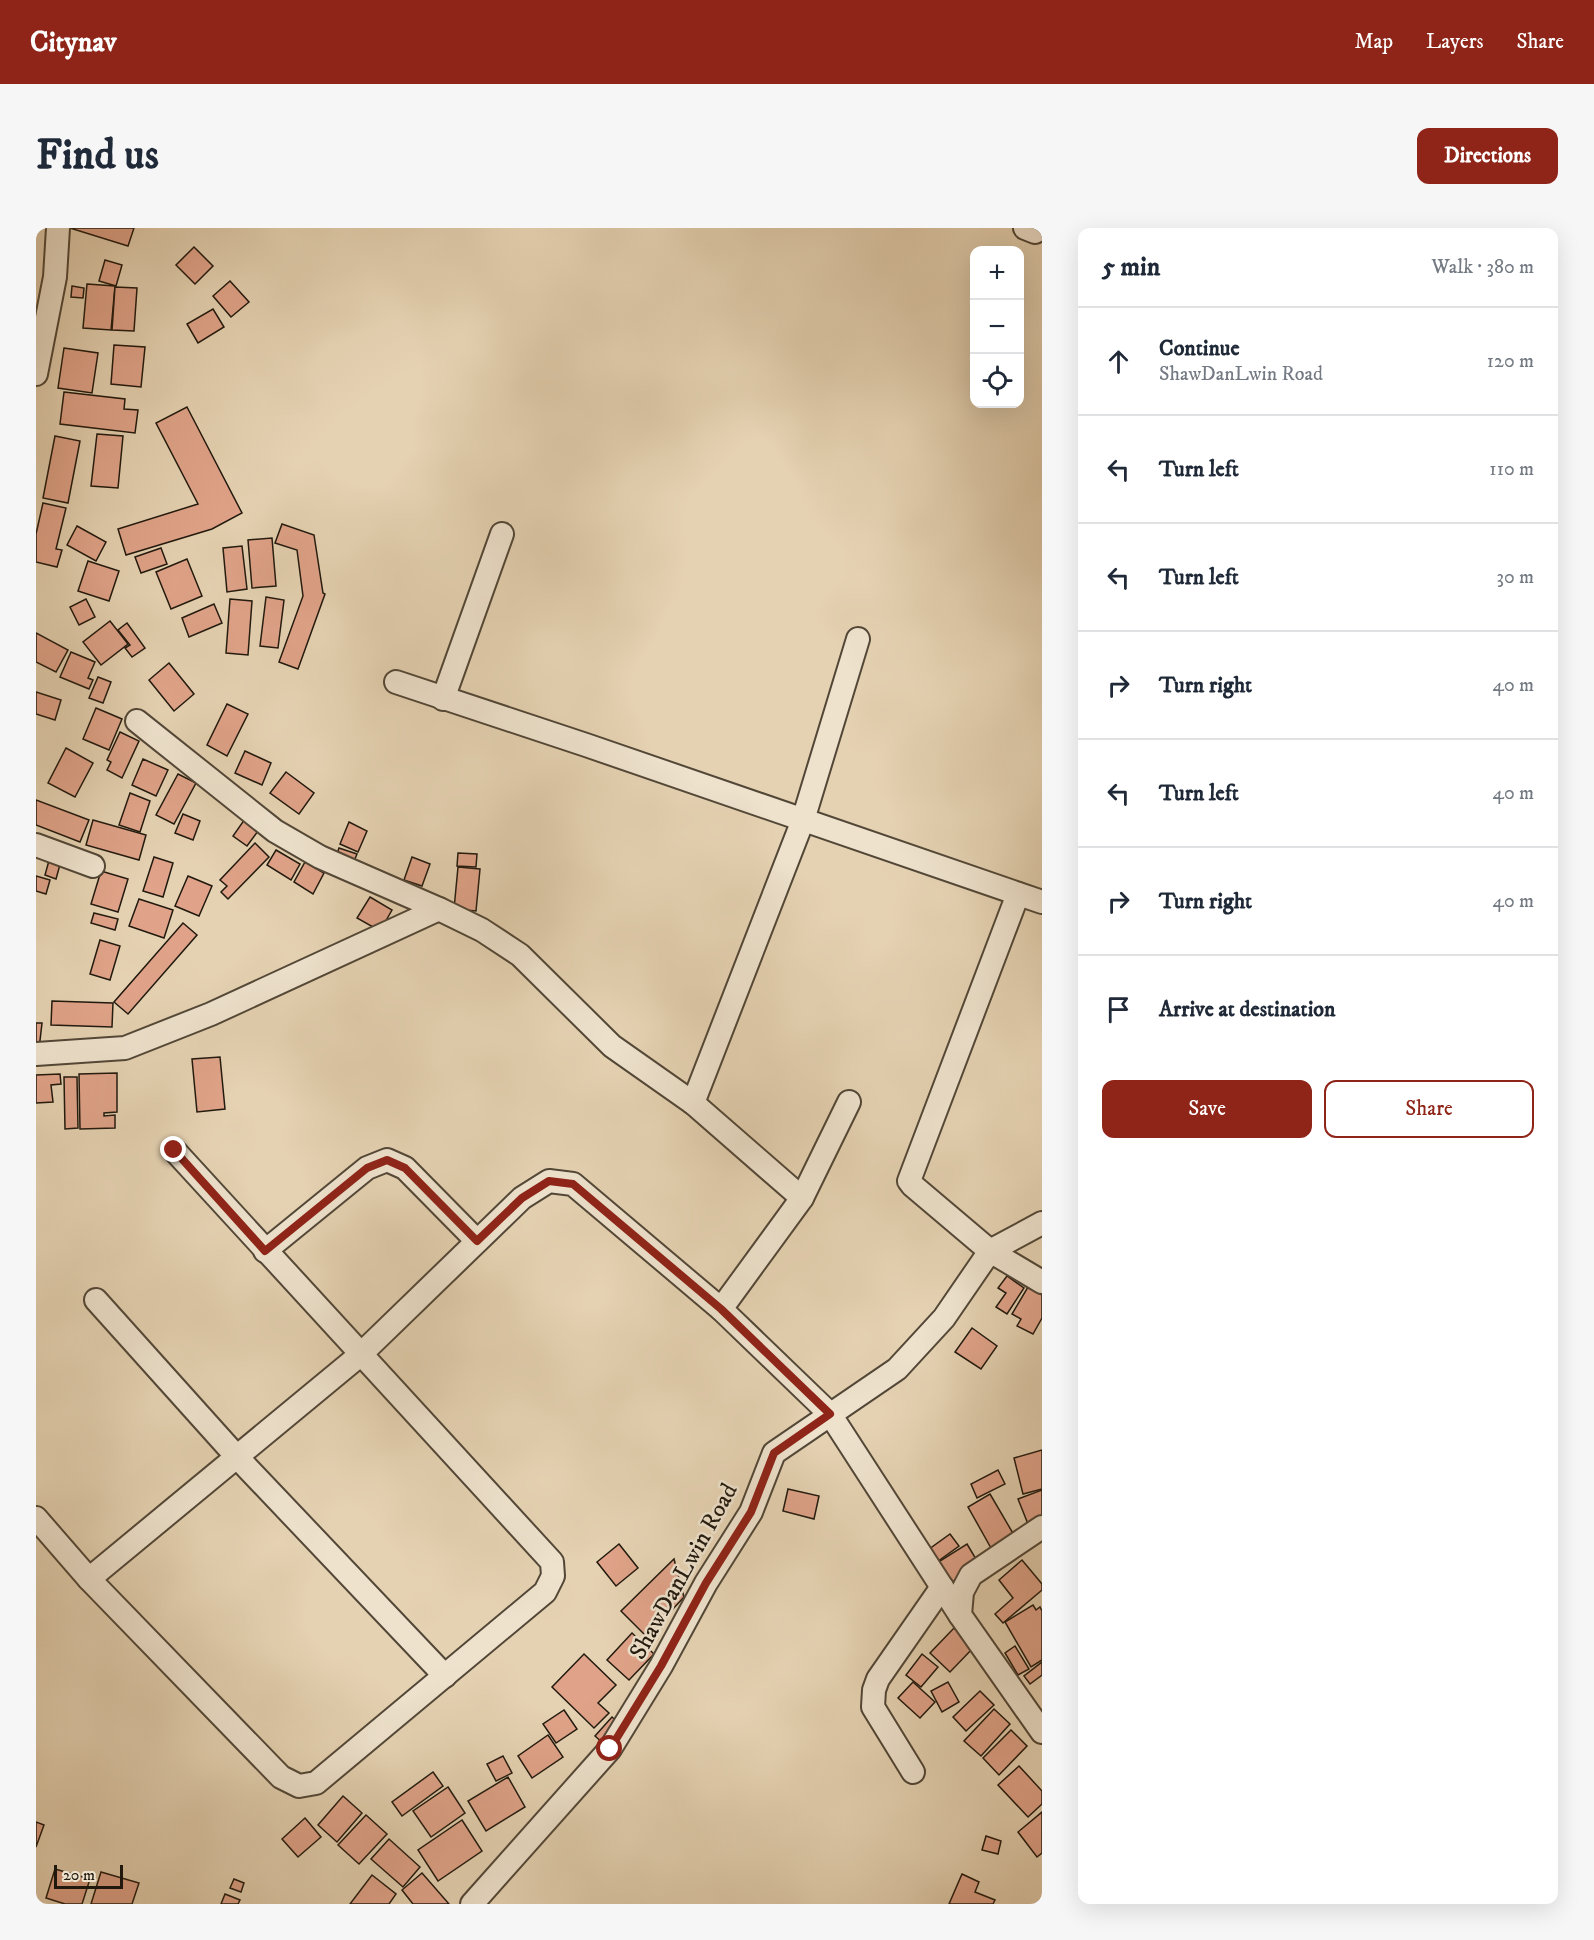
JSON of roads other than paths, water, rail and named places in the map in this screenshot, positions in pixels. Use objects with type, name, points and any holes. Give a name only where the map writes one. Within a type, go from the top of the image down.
[{"type":"street","points":[[36,374],[54,277],[58,228]]},
{"type":"street","points":[[443,699],[502,534]]},
{"type":"street","points":[[693,1103],[803,820],[858,639]]},
{"type":"street","points":[[396,682],[1042,902]]},
{"type":"street","points":[[137,721],[275,831],[320,857],[482,930],[520,955],[612,1046],[693,1103],[802,1198]]},
{"type":"street","points":[[36,845],[93,866]]},
{"type":"street","points":[[1017,894],[909,1181],[990,1251],[1042,1282]]},
{"type":"street","points":[[36,1054],[125,1048],[211,1014],[439,909]]},
{"type":"street","points":[[721,1309],[802,1198],[849,1102]]},
{"type":"street","points":[[36,1518],[89,1579],[281,1777],[299,1786],[316,1784],[545,1592],[553,1576],[552,1562],[174,1150]]},
{"type":"street","points":[[265,1251],[367,1168],[387,1160],[405,1168],[477,1241]]},
{"type":"street","points":[[89,1579],[360,1355],[522,1198],[549,1181],[573,1184],[721,1309],[830,1414],[960,1615],[1042,1732]]},
{"type":"street","name":"ShawDanLwin Road","points":[[472,1904],[610,1749],[661,1666],[706,1583],[751,1512],[774,1453],[897,1368],[944,1318],[990,1251],[1040,1219]]},
{"type":"street","points":[[96,1300],[237,1457],[445,1676]]},
{"type":"street","points":[[960,1615],[962,1592],[971,1575],[1042,1527]]},
{"type":"street","points":[[913,1772],[873,1707],[874,1690],[878,1679],[942,1587]]}]
